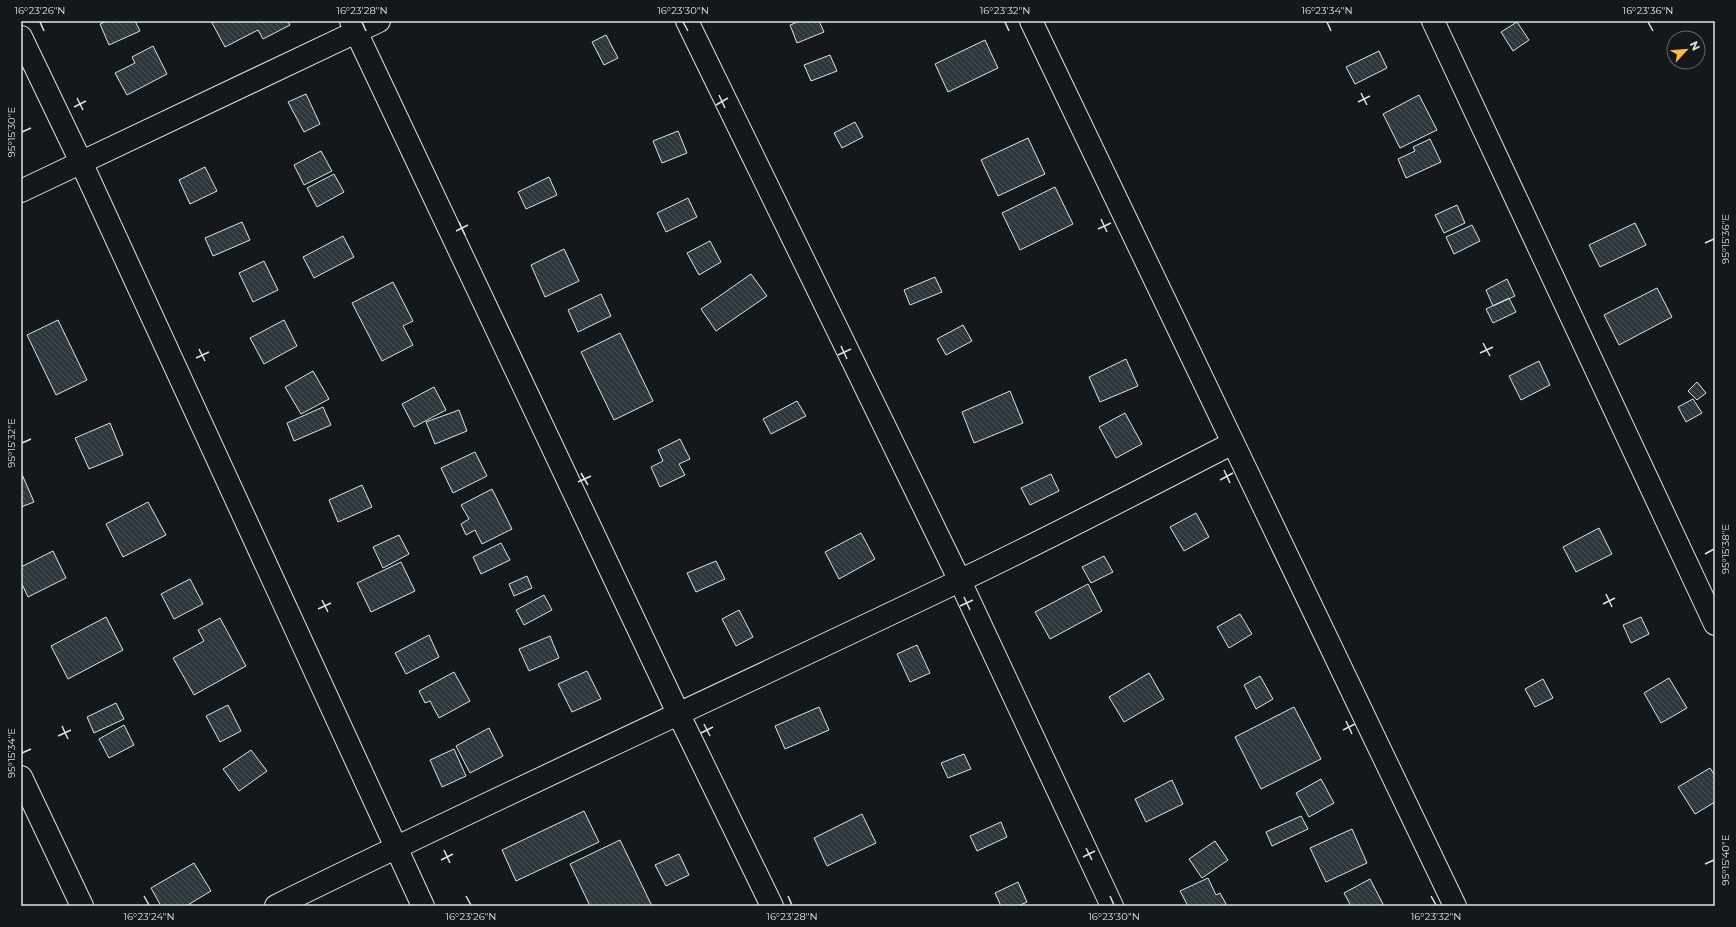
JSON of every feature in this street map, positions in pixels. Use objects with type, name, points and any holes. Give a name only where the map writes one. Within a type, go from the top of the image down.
[{"type":"street","points":[[21,191],[353,26],[379,21]]},
{"type":"street","points":[[687,21],[960,581],[1112,906]]},
{"type":"street","points":[[1031,21],[1455,906]]},
{"type":"street","points":[[1433,21],[1715,624]]},
{"type":"street","points":[[353,26],[679,715],[772,906]]},
{"type":"street","points":[[21,37],[81,162],[423,906]]},
{"type":"street","points":[[276,906],[395,847],[679,715],[960,581],[1233,443]]},
{"type":"street","points":[[21,777],[82,906]]},
{"type":"building","points":[[107,21],[135,21],[140,31],[109,45],[100,24]]},
{"type":"building","points":[[211,21],[288,21],[290,25],[263,39],[258,30],[225,47]]},
{"type":"building","points":[[800,21],[819,21],[824,32],[797,43],[790,25]]},
{"type":"building","points":[[1517,22],[1529,40],[1513,51],[1501,32]]},
{"type":"building","points":[[606,35],[618,58],[604,65],[592,42]]},
{"type":"building","points":[[985,40],[998,68],[948,92],[935,64]]},
{"type":"building","points":[[153,46],[167,74],[127,95],[115,73],[135,63],[132,57]]},
{"type":"building","points":[[1379,51],[1387,68],[1355,84],[1346,67]]},
{"type":"building","points":[[830,55],[837,71],[811,81],[804,65]]},
{"type":"building","points":[[306,94],[320,124],[304,132],[288,102]]},
{"type":"building","points":[[1419,95],[1437,130],[1400,148],[1383,114]]},
{"type":"building","points":[[855,122],[863,137],[842,148],[834,133]]},
{"type":"building","points":[[678,131],[687,153],[662,163],[653,141]]},
{"type":"building","points":[[1028,138],[1045,174],[998,196],[981,160]]},
{"type":"building","points":[[1430,139],[1441,162],[1406,178],[1398,159],[1415,151],[1413,147]]},
{"type":"building","points":[[321,151],[332,171],[304,185],[294,165]]},
{"type":"building","points":[[205,167],[217,191],[190,204],[179,180]]},
{"type":"building","points":[[334,174],[344,192],[317,207],[307,188]]},
{"type":"building","points":[[549,177],[557,195],[526,209],[518,192]]},
{"type":"building","points":[[1055,187],[1073,224],[1020,250],[1002,213]]},
{"type":"building","points":[[688,198],[697,217],[666,232],[657,213]]},
{"type":"building","points":[[1457,205],[1465,223],[1444,233],[1435,215]]},
{"type":"building","points":[[242,222],[250,240],[213,256],[205,238]]},
{"type":"building","points":[[1635,223],[1646,245],[1600,267],[1589,245]]},
{"type":"building","points":[[1472,225],[1480,241],[1454,254],[1446,237]]},
{"type":"building","points":[[343,236],[354,257],[314,278],[303,257]]},
{"type":"building","points":[[710,241],[721,262],[699,275],[687,253]]},
{"type":"building","points":[[564,249],[579,281],[545,297],[531,265]]},
{"type":"building","points":[[264,261],[278,290],[253,302],[239,273]]},
{"type":"building","points":[[751,274],[767,296],[716,331],[701,309]]},
{"type":"building","points":[[935,277],[942,292],[910,305],[904,290]]},
{"type":"building","points":[[1507,279],[1515,296],[1493,306],[1486,290]]},
{"type":"building","points":[[393,282],[413,321],[403,326],[413,345],[382,361],[352,303]]},
{"type":"building","points":[[1657,288],[1672,317],[1619,345],[1604,315]]},
{"type":"building","points":[[601,294],[611,316],[578,332],[568,310]]},
{"type":"building","points":[[1509,298],[1516,312],[1493,323],[1486,309]]},
{"type":"building","points":[[58,320],[87,380],[56,395],[27,335]]},
{"type":"building","points":[[284,320],[297,346],[264,364],[250,338]]},
{"type":"building","points":[[963,325],[972,341],[946,355],[937,339]]},
{"type":"building","points":[[620,333],[653,401],[614,420],[581,352]]},
{"type":"building","points":[[1126,359],[1138,386],[1100,402],[1089,377]]},
{"type":"building","points":[[1539,361],[1550,385],[1521,400],[1509,376]]},
{"type":"building","points":[[313,371],[329,399],[301,414],[285,387]]},
{"type":"building","points":[[1697,382],[1706,393],[1697,400],[1688,391]]},
{"type":"building","points":[[434,387],[446,410],[414,427],[402,404]]},
{"type":"building","points":[[1010,391],[1023,423],[974,443],[962,412]]},
{"type":"building","points":[[1693,399],[1702,413],[1686,422],[1678,407]]},
{"type":"building","points":[[797,401],[806,416],[771,434],[763,419]]},
{"type":"building","points":[[323,407],[331,425],[294,441],[287,423]]},
{"type":"building","points":[[459,410],[467,431],[435,444],[426,422]]},
{"type":"building","points":[[1125,413],[1142,444],[1116,458],[1099,427]]},
{"type":"building","points":[[110,423],[123,455],[89,469],[75,438]]},
{"type":"building","points":[[680,439],[690,459],[679,464],[685,475],[660,487],[651,467],[663,461],[658,450]]},
{"type":"building","points":[[475,452],[487,476],[453,493],[441,468]]},
{"type":"building","points":[[21,472],[34,502],[21,507]]},
{"type":"building","points":[[1051,474],[1059,491],[1030,505],[1021,488]]},
{"type":"building","points":[[362,485],[372,507],[338,522],[329,500]]},
{"type":"building","points":[[492,489],[512,529],[482,544],[475,530],[466,535],[461,524],[469,519],[461,505]]},
{"type":"building","points":[[148,502],[166,535],[123,557],[106,524]]},
{"type":"building","points":[[1196,513],[1209,537],[1184,551],[1170,527]]},
{"type":"building","points":[[1599,528],[1612,554],[1576,572],[1563,547]]},
{"type":"building","points":[[861,533],[875,559],[839,579],[825,552]]},
{"type":"building","points":[[399,535],[409,554],[383,568],[373,547]]},
{"type":"building","points":[[501,543],[510,560],[481,574],[473,557]]},
{"type":"building","points":[[53,551],[66,578],[28,597],[21,582],[21,567]]},
{"type":"building","points":[[1104,556],[1113,572],[1091,583],[1082,567]]},
{"type":"building","points":[[716,561],[725,579],[696,592],[687,573]]},
{"type":"building","points":[[401,562],[415,591],[371,612],[357,583]]},
{"type":"building","points":[[527,576],[532,588],[514,596],[509,584]]},
{"type":"building","points":[[190,579],[203,604],[174,619],[161,594]]},
{"type":"building","points":[[1088,584],[1102,611],[1050,639],[1035,612]]},
{"type":"building","points":[[544,595],[552,610],[524,625],[516,610]]},
{"type":"building","points":[[739,610],[753,637],[736,646],[722,619]]},
{"type":"building","points":[[1240,614],[1252,634],[1229,648],[1217,627]]},
{"type":"building","points":[[106,617],[123,650],[68,679],[51,646]]},
{"type":"building","points":[[1641,617],[1649,634],[1631,643],[1623,625]]},
{"type":"building","points":[[220,618],[246,666],[194,695],[173,658],[204,641],[198,630]]},
{"type":"building","points":[[429,635],[439,657],[406,674],[395,653]]},
{"type":"building","points":[[550,636],[559,658],[529,671],[519,649]]},
{"type":"building","points":[[917,645],[930,673],[910,682],[897,654]]},
{"type":"building","points":[[587,671],[601,699],[572,712],[558,684]]},
{"type":"building","points":[[454,672],[470,701],[439,718],[430,701],[425,703],[419,691]]},
{"type":"building","points":[[1149,673],[1164,699],[1124,722],[1109,697]]},
{"type":"building","points":[[1260,676],[1273,699],[1256,709],[1244,685]]},
{"type":"building","points":[[1669,678],[1687,708],[1661,723],[1644,693]]},
{"type":"building","points":[[1543,679],[1553,698],[1535,707],[1525,689]]},
{"type":"building","points":[[116,703],[124,719],[94,733],[87,717]]},
{"type":"building","points":[[228,705],[241,731],[220,742],[206,716]]},
{"type":"building","points":[[819,707],[829,730],[785,749],[775,726]]},
{"type":"building","points":[[1294,707],[1321,759],[1261,789],[1235,737]]},
{"type":"building","points":[[124,725],[134,745],[109,758],[99,739]]},
{"type":"building","points":[[489,728],[503,756],[470,773],[456,746]]},
{"type":"building","points":[[454,749],[466,776],[442,787],[430,760]]},
{"type":"building","points":[[251,750],[267,771],[239,791],[223,769]]},
{"type":"building","points":[[964,754],[971,769],[948,778],[941,763]]},
{"type":"building","points":[[1710,768],[1715,776],[1715,802],[1695,814],[1678,787]]},
{"type":"building","points":[[1321,779],[1334,803],[1309,817],[1296,793]]},
{"type":"building","points":[[1172,780],[1183,804],[1146,822],[1135,799]]},
{"type":"building","points":[[584,811],[599,842],[516,881],[502,850]]},
{"type":"building","points":[[862,814],[876,843],[827,866],[814,838]]},
{"type":"building","points":[[1301,816],[1308,829],[1272,846],[1266,832]]},
{"type":"building","points":[[1001,822],[1007,837],[977,851],[970,836]]},
{"type":"building","points":[[1352,829],[1367,863],[1326,882],[1310,848]]},
{"type":"building","points":[[620,840],[652,906],[590,906],[570,864]]},
{"type":"building","points":[[1215,841],[1228,860],[1202,878],[1189,859]]},
{"type":"building","points":[[679,854],[689,875],[666,886],[655,865]]},
{"type":"building","points":[[194,863],[211,891],[186,906],[161,906],[151,888]]},
{"type":"building","points":[[1208,878],[1216,895],[1220,893],[1226,904],[1221,906],[1188,906],[1180,891]]},
{"type":"building","points":[[1370,879],[1384,906],[1351,906],[1344,893]]},
{"type":"building","points":[[1018,882],[1027,902],[1018,906],[1001,906],[995,893]]}]
